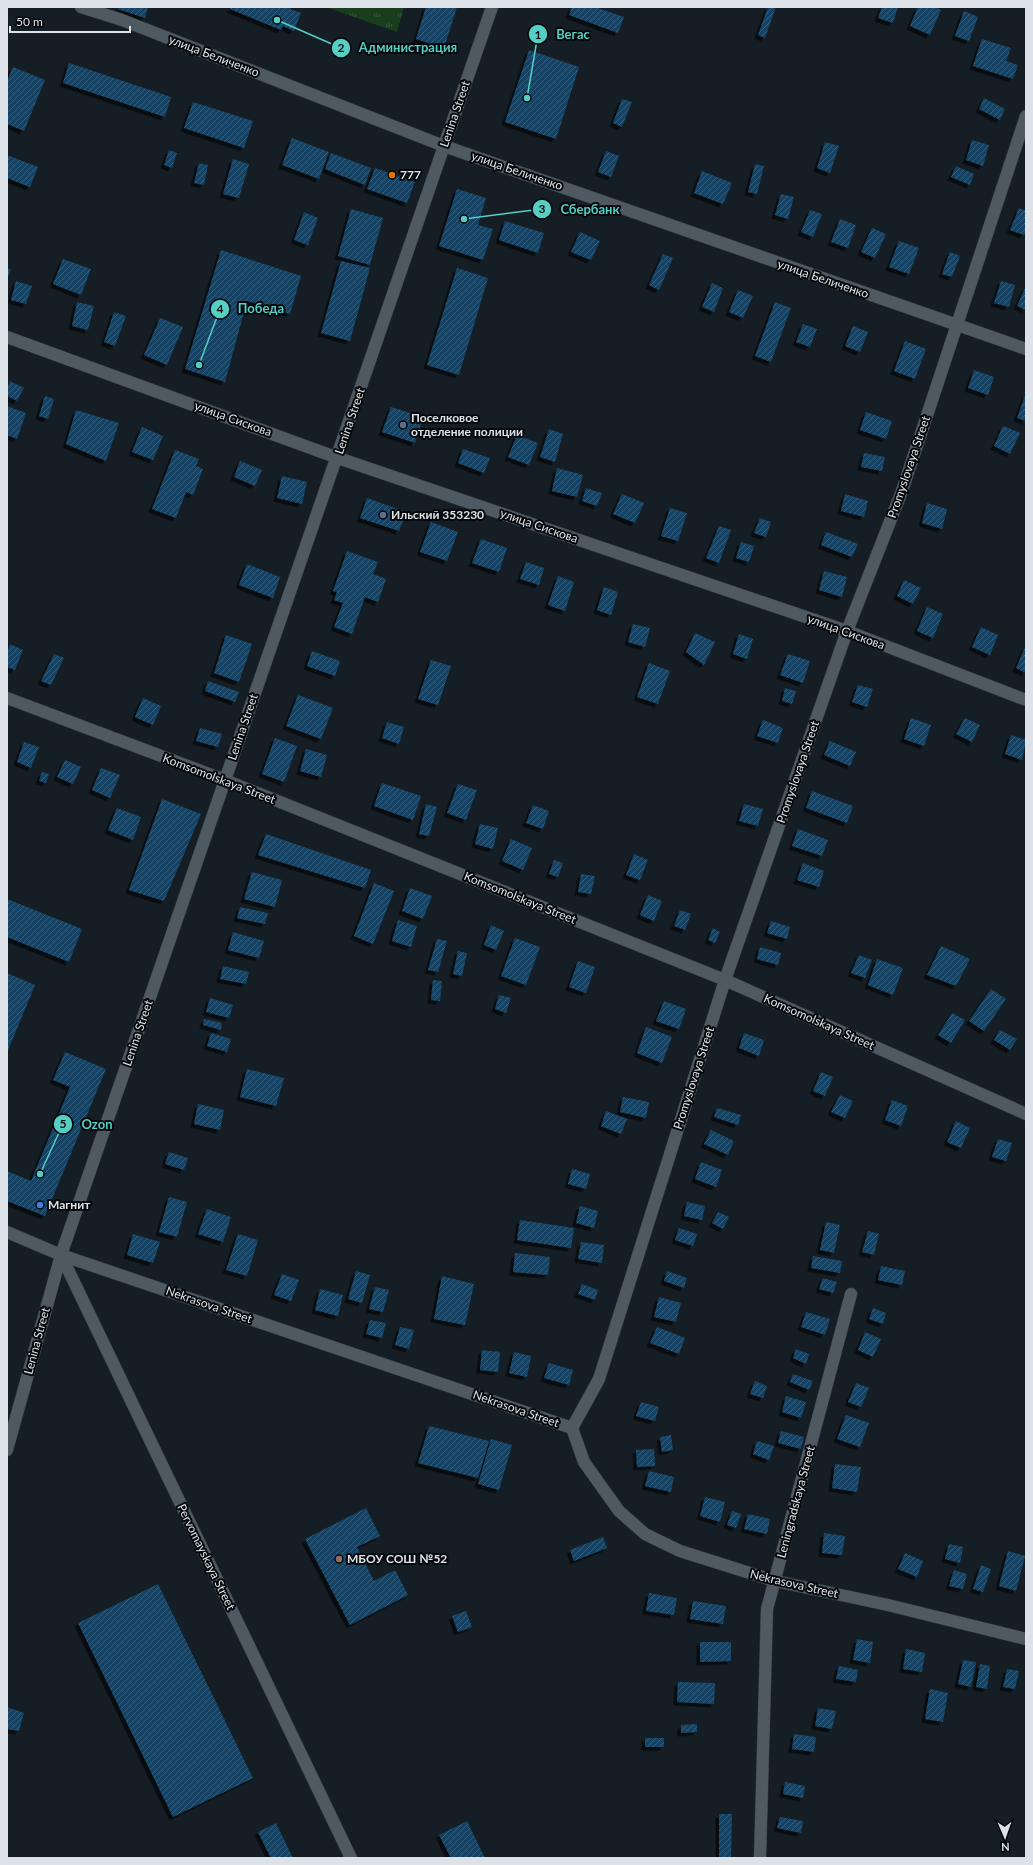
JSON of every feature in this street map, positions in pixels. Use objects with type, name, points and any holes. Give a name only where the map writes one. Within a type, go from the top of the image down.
[{"type":"street","name":"улица Беличенко","points":[[81,7],[122,20],[444,146],[956,326],[1026,349]]},
{"type":"street","name":"Lenina Street","points":[[7,1450],[61,1255],[224,780],[338,458],[492,7]]},
{"type":"street","name":"Promyslovaya Street","points":[[572,1428],[598,1379],[725,980],[847,631],[902,491],[1026,116]]},
{"type":"street","name":"улица Сискова","points":[[7,337],[338,458],[847,631],[1026,700]]},
{"type":"street","name":"Komsomolskaya Street","points":[[7,698],[224,780],[725,980],[1026,1114]]},
{"type":"street","name":"Nekrasova Street","points":[[7,1232],[61,1255],[572,1428],[584,1462],[620,1511],[645,1534],[680,1552],[775,1582],[888,1605],[1026,1639]]},
{"type":"street","name":"Pervomayskaya Street","points":[[61,1255],[351,1858]]},
{"type":"street","name":"Leningradskaya Street","points":[[760,1858],[767,1609],[851,1294]]},
{"type":"green space","points":[[326,7],[404,7],[397,32]]},
{"type":"building","points":[[118,7],[148,7],[145,18],[118,9]]},
{"type":"building","points":[[231,7],[291,7],[290,9],[301,13],[294,31],[283,26],[281,30],[230,9]]},
{"type":"building","points":[[426,7],[457,7],[444,48],[416,39]]},
{"type":"building","points":[[572,7],[595,7],[624,17],[618,33],[569,15]]},
{"type":"building","points":[[768,7],[776,7],[765,38],[758,35]]},
{"type":"building","points":[[882,7],[898,7],[893,23],[878,18]]},
{"type":"building","points":[[918,7],[935,7],[941,10],[930,35],[910,26]]},
{"type":"building","points":[[964,11],[978,17],[969,41],[955,36]]},
{"type":"building","points":[[982,39],[1011,48],[1006,61],[1018,65],[1013,79],[973,66]]},
{"type":"building","points":[[529,50],[579,67],[556,139],[505,122]]},
{"type":"building","points":[[69,63],[171,97],[165,117],[63,83]]},
{"type":"building","points":[[13,67],[45,80],[24,131],[7,124],[7,81]]},
{"type":"building","points":[[984,98],[1005,109],[1000,120],[979,109]]},
{"type":"building","points":[[622,99],[632,102],[622,127],[613,123]]},
{"type":"building","points":[[193,102],[253,121],[244,148],[184,128]]},
{"type":"building","points":[[292,138],[329,152],[319,179],[282,165]]},
{"type":"building","points":[[972,140],[989,145],[983,166],[966,160]]},
{"type":"building","points":[[825,142],[839,146],[830,173],[817,168]]},
{"type":"building","points":[[169,150],[177,153],[172,168],[164,165]]},
{"type":"building","points":[[606,151],[619,156],[611,177],[598,172]]},
{"type":"building","points":[[331,153],[371,168],[365,185],[325,169]]},
{"type":"building","points":[[7,155],[38,167],[30,187],[7,178]]},
{"type":"building","points":[[233,159],[249,164],[239,198],[223,194]]},
{"type":"building","points":[[199,163],[208,165],[204,185],[194,183]]},
{"type":"building","points":[[755,164],[764,166],[757,194],[748,192]]},
{"type":"building","points":[[956,166],[974,174],[970,185],[951,177]]},
{"type":"building","points":[[375,168],[415,182],[407,203],[367,189]]},
{"type":"building","points":[[702,171],[732,183],[723,204],[694,193]]},
{"type":"building","points":[[457,189],[486,198],[478,225],[493,229],[483,260],[439,246]]},
{"type":"building","points":[[781,194],[794,197],[788,219],[775,215]]},
{"type":"building","points":[[1019,208],[1026,211],[1026,230],[1024,235],[1010,230]]},
{"type":"building","points":[[351,209],[383,218],[370,265],[338,256]]},
{"type":"building","points":[[810,210],[822,214],[813,237],[801,232]]},
{"type":"building","points":[[304,212],[318,218],[308,245],[294,240]]},
{"type":"building","points":[[840,219],[856,225],[848,248],[831,242]]},
{"type":"building","points":[[505,221],[544,233],[538,253],[499,240]]},
{"type":"building","points":[[872,228],[886,234],[875,258],[861,252]]},
{"type":"building","points":[[580,232],[600,241],[591,260],[571,252]]},
{"type":"building","points":[[899,241],[919,248],[909,274],[889,267]]},
{"type":"building","points":[[221,250],[301,276],[290,314],[247,301],[225,382],[185,369]]},
{"type":"building","points":[[950,252],[960,256],[952,277],[942,274]]},
{"type":"building","points":[[663,254],[673,258],[659,290],[649,285]]},
{"type":"building","points":[[63,259],[91,269],[81,295],[53,284]]},
{"type":"building","points":[[341,261],[370,268],[350,341],[321,333]]},
{"type":"building","points":[[7,268],[11,269],[7,280]]},
{"type":"building","points":[[457,268],[488,278],[459,375],[427,365]]},
{"type":"building","points":[[16,281],[32,286],[26,304],[11,300]]},
{"type":"building","points":[[1001,281],[1015,285],[1009,307],[994,303]]},
{"type":"building","points":[[712,283],[723,288],[714,312],[702,307]]},
{"type":"building","points":[[1026,288],[1026,310],[1017,306]]},
{"type":"building","points":[[738,290],[753,296],[743,318],[729,312]]},
{"type":"building","points":[[77,302],[94,306],[88,330],[72,326]]},
{"type":"building","points":[[775,302],[791,308],[771,362],[755,356]]},
{"type":"building","points":[[114,312],[126,316],[115,346],[104,342]]},
{"type":"building","points":[[160,318],[183,327],[167,365],[144,355]]},
{"type":"building","points":[[803,324],[817,329],[810,347],[796,342]]},
{"type":"building","points":[[853,326],[868,332],[860,352],[845,346]]},
{"type":"building","points":[[905,341],[926,349],[915,379],[894,371]]},
{"type":"building","points":[[974,370],[994,377],[988,395],[968,388]]},
{"type":"building","points":[[10,381],[24,388],[17,401],[7,396],[7,388]]},
{"type":"building","points":[[1026,393],[1026,421],[1017,418]]},
{"type":"building","points":[[45,396],[54,399],[48,419],[39,416]]},
{"type":"building","points":[[7,406],[26,413],[17,439],[7,435]]},
{"type":"building","name":"Поселковое отделение полиции","points":[[391,407],[423,417],[415,443],[382,432]]},
{"type":"building","points":[[76,410],[119,423],[106,461],[66,444]]},
{"type":"building","points":[[866,412],[892,421],[886,439],[860,430]]},
{"type":"building","points":[[1003,426],[1020,433],[1010,454],[994,446]]},
{"type":"building","points":[[142,427],[163,436],[153,460],[132,452]]},
{"type":"building","points":[[549,429],[563,434],[555,462],[540,457]]},
{"type":"building","points":[[517,435],[538,443],[529,465],[508,457]]},
{"type":"building","points":[[463,449],[490,458],[484,473],[458,463]]},
{"type":"building","points":[[175,450],[199,459],[196,466],[203,469],[193,495],[186,492],[176,518],[152,509]]},
{"type":"building","points":[[864,453],[885,457],[882,471],[861,467]]},
{"type":"building","points":[[240,461],[262,470],[255,486],[234,477]]},
{"type":"building","points":[[557,468],[583,475],[577,497],[552,491]]},
{"type":"building","points":[[282,476],[307,482],[302,504],[277,498]]},
{"type":"building","points":[[586,488],[602,493],[597,506],[582,501]]},
{"type":"building","points":[[622,494],[644,503],[635,523],[613,514]]},
{"type":"building","points":[[845,494],[868,501],[864,517],[841,511]]},
{"type":"building","name":"Ильский 353230","points":[[367,498],[406,512],[399,531],[360,518]]},
{"type":"building","points":[[927,503],[947,509],[942,529],[922,523]]},
{"type":"building","points":[[670,508],[687,513],[678,541],[661,536]]},
{"type":"building","points":[[760,518],[771,522],[766,537],[754,533]]},
{"type":"building","points":[[431,522],[458,532],[447,561],[420,552]]},
{"type":"building","points":[[719,526],[731,530],[719,563],[706,558]]},
{"type":"building","points":[[826,532],[858,544],[852,557],[821,545]]},
{"type":"building","points":[[481,539],[507,548],[499,572],[472,563]]},
{"type":"building","points":[[741,542],[754,546],[749,562],[736,558]]},
{"type":"building","points":[[347,551],[378,562],[373,574],[386,579],[378,602],[365,597],[352,634],[334,627],[343,603],[334,600],[337,592],[333,591]]},
{"type":"building","points":[[526,562],[544,568],[539,585],[520,579]]},
{"type":"building","points":[[247,564],[280,577],[273,598],[239,585]]},
{"type":"building","points":[[824,571],[847,577],[842,597],[819,590]]},
{"type":"building","points":[[558,576],[574,582],[565,611],[548,605]]},
{"type":"building","points":[[904,580],[921,588],[913,604],[897,596]]},
{"type":"building","points":[[604,587],[618,592],[611,615],[597,610]]},
{"type":"building","points":[[927,607],[943,614],[933,638],[917,631]]},
{"type":"building","points":[[633,624],[650,628],[645,647],[628,642]]},
{"type":"building","points":[[981,627],[998,635],[990,655],[972,647]]},
{"type":"building","points":[[695,633],[715,642],[704,665],[686,652]]},
{"type":"building","points":[[739,634],[753,639],[747,659],[733,654]]},
{"type":"building","points":[[226,635],[252,644],[239,682],[214,673]]},
{"type":"building","points":[[10,644],[23,650],[15,670],[7,667],[7,653]]},
{"type":"building","points":[[1026,645],[1026,673],[1016,668]]},
{"type":"building","points":[[312,651],[340,661],[335,676],[307,666]]},
{"type":"building","points":[[54,654],[64,658],[51,685],[41,681]]},
{"type":"building","points":[[788,654],[810,661],[803,683],[780,675]]},
{"type":"building","points":[[431,660],[451,666],[438,705],[418,699]]},
{"type":"building","points":[[649,663],[670,671],[658,704],[637,697]]},
{"type":"building","points":[[208,681],[239,692],[235,702],[205,691]]},
{"type":"building","points":[[858,685],[873,689],[867,707],[852,702]]},
{"type":"building","points":[[785,688],[796,691],[792,704],[782,701]]},
{"type":"building","points":[[298,695],[333,708],[321,739],[286,726]]},
{"type":"building","points":[[143,698],[161,706],[153,725],[135,717]]},
{"type":"building","points":[[911,718],[931,725],[924,746],[904,739]]},
{"type":"building","points":[[965,718],[980,725],[972,742],[956,734]]},
{"type":"building","points":[[763,720],[783,728],[778,743],[757,736]]},
{"type":"building","points":[[387,722],[404,727],[399,744],[382,738]]},
{"type":"building","points":[[200,728],[222,734],[218,747],[196,741]]},
{"type":"building","points":[[1011,735],[1026,740],[1022,760],[1005,754]]},
{"type":"building","points":[[275,738],[297,746],[284,782],[262,774]]},
{"type":"building","points":[[830,741],[856,752],[850,766],[824,755]]},
{"type":"building","points":[[24,742],[39,747],[31,768],[17,762]]},
{"type":"building","points":[[306,749],[327,755],[321,777],[300,771]]},
{"type":"building","points":[[65,760],[81,767],[73,784],[57,777]]},
{"type":"building","points":[[101,768],[120,775],[110,798],[92,790]]},
{"type":"building","points":[[42,772],[49,774],[46,783],[39,781]]},
{"type":"building","points":[[382,783],[421,796],[413,820],[374,806]]},
{"type":"building","points":[[458,784],[477,790],[466,820],[447,813]]},
{"type":"building","points":[[812,791],[853,806],[847,823],[806,808]]},
{"type":"building","points":[[162,799],[201,814],[164,901],[129,890]]},
{"type":"building","points":[[426,804],[437,807],[429,836],[419,834]]},
{"type":"building","points":[[744,804],[763,809],[758,826],[739,821]]},
{"type":"building","points":[[533,805],[549,811],[543,829],[526,823]]},
{"type":"building","points":[[117,808],[141,817],[133,840],[108,830]]},
{"type":"building","points":[[480,824],[498,828],[493,849],[475,844]]},
{"type":"building","points":[[798,829],[828,840],[822,856],[792,846]]},
{"type":"building","points":[[266,834],[371,870],[365,888],[258,855]]},
{"type":"building","points":[[511,839],[532,848],[523,870],[502,861]]},
{"type":"building","points":[[634,854],[648,860],[640,880],[626,875]]},
{"type":"building","points":[[554,860],[563,863],[558,877],[549,874]]},
{"type":"building","points":[[803,863],[824,871],[819,887],[797,880]]},
{"type":"building","points":[[252,872],[282,880],[275,907],[244,899]]},
{"type":"building","points":[[581,874],[595,876],[591,894],[578,892]]},
{"type":"building","points":[[374,883],[394,891],[373,944],[354,936]]},
{"type":"building","points":[[410,888],[432,896],[423,919],[402,911]]},
{"type":"building","points":[[648,895],[662,901],[654,921],[640,915]]},
{"type":"building","points":[[7,899],[82,929],[69,962],[7,937]]},
{"type":"building","points":[[240,907],[268,913],[265,924],[237,918]]},
{"type":"building","points":[[680,910],[691,914],[685,930],[674,926]]},
{"type":"building","points":[[398,920],[417,926],[411,947],[392,941]]},
{"type":"building","points":[[771,921],[790,927],[787,939],[767,933]]},
{"type":"building","points":[[491,925],[504,931],[496,950],[484,945]]},
{"type":"building","points":[[713,928],[720,932],[715,943],[708,940]]},
{"type":"building","points":[[233,932],[264,941],[259,958],[228,950]]},
{"type":"building","points":[[515,938],[540,947],[526,985],[501,976]]},
{"type":"building","points":[[437,939],[447,941],[438,972],[428,970]]},
{"type":"building","points":[[941,946],[970,959],[956,986],[927,975]]},
{"type":"building","points":[[760,947],[781,953],[778,965],[757,959]]},
{"type":"building","points":[[458,951],[467,953],[462,976],[453,974]]},
{"type":"building","points":[[859,955],[872,960],[865,978],[851,973]]},
{"type":"building","points":[[877,959],[903,968],[893,995],[868,985]]},
{"type":"building","points":[[578,961],[595,967],[586,993],[569,987]]},
{"type":"building","points":[[223,966],[249,972],[246,984],[220,979]]},
{"type":"building","points":[[7,973],[35,985],[7,1053]]},
{"type":"building","points":[[433,980],[442,981],[440,1001],[431,1000]]},
{"type":"building","points":[[991,989],[1006,999],[984,1031],[969,1021]]},
{"type":"building","points":[[499,995],[511,998],[506,1013],[495,1009]]},
{"type":"building","points":[[210,998],[233,1005],[229,1018],[206,1012]]},
{"type":"building","points":[[664,1001],[686,1009],[679,1029],[656,1021]]},
{"type":"building","points":[[952,1013],[965,1020],[951,1043],[938,1035]]},
{"type":"building","points":[[204,1019],[222,1023],[221,1030],[203,1025]]},
{"type":"building","points":[[646,1027],[672,1037],[662,1063],[637,1053]]},
{"type":"building","points":[[1000,1030],[1017,1039],[1010,1050],[994,1040]]},
{"type":"building","points":[[211,1033],[231,1039],[227,1052],[207,1046]]},
{"type":"building","points":[[744,1033],[764,1040],[759,1056],[739,1048]]},
{"type":"building","points":[[65,1052],[106,1069],[45,1216],[7,1201],[7,1171],[31,1181],[70,1087],[53,1080]]},
{"type":"building","points":[[247,1069],[284,1078],[276,1106],[240,1097]]},
{"type":"building","points":[[821,1072],[833,1077],[825,1096],[813,1091]]},
{"type":"building","points":[[840,1095],[853,1101],[845,1118],[831,1112]]},
{"type":"building","points":[[623,1097],[649,1102],[646,1118],[620,1112]]},
{"type":"building","points":[[892,1100],[908,1106],[901,1126],[885,1120]]},
{"type":"building","points":[[198,1104],[224,1110],[220,1130],[194,1124]]},
{"type":"building","points":[[717,1108],[741,1115],[738,1125],[714,1117]]},
{"type":"building","points":[[606,1111],[627,1119],[621,1134],[601,1126]]},
{"type":"building","points":[[956,1121],[970,1128],[961,1148],[947,1142]]},
{"type":"building","points":[[711,1130],[734,1141],[728,1155],[704,1144]]},
{"type":"building","points":[[998,1139],[1012,1143],[1006,1161],[992,1157]]},
{"type":"building","points":[[169,1152],[188,1158],[184,1170],[165,1164]]},
{"type":"building","points":[[701,1162],[722,1170],[716,1187],[695,1179]]},
{"type":"building","points":[[572,1169],[590,1174],[586,1189],[568,1184]]},
{"type":"building","points":[[169,1197],[187,1202],[177,1237],[159,1232]]},
{"type":"building","points":[[687,1202],[705,1206],[702,1220],[684,1216]]},
{"type":"building","points":[[580,1206],[598,1211],[594,1228],[576,1223]]},
{"type":"building","points":[[207,1209],[231,1217],[223,1242],[198,1234]]},
{"type":"building","points":[[718,1212],[729,1217],[723,1229],[712,1223]]},
{"type":"building","points":[[520,1220],[574,1228],[571,1248],[517,1240]]},
{"type":"building","points":[[826,1222],[840,1225],[834,1253],[820,1250]]},
{"type":"building","points":[[679,1228],[697,1234],[693,1246],[675,1240]]},
{"type":"building","points":[[868,1231],[879,1234],[874,1255],[862,1252]]},
{"type":"building","points":[[133,1234],[160,1242],[153,1263],[127,1255]]},
{"type":"building","points":[[238,1234],[258,1240],[247,1276],[226,1270]]},
{"type":"building","points":[[581,1242],[604,1245],[602,1263],[578,1259]]},
{"type":"building","points":[[515,1253],[550,1257],[548,1275],[513,1272]]},
{"type":"building","points":[[813,1256],[842,1261],[840,1273],[811,1268]]},
{"type":"building","points":[[881,1266],[905,1271],[902,1285],[878,1280]]},
{"type":"building","points":[[356,1271],[370,1275],[362,1303],[348,1299]]},
{"type":"building","points":[[667,1271],[687,1278],[684,1288],[664,1281]]},
{"type":"building","points":[[282,1274],[299,1280],[291,1301],[274,1295]]},
{"type":"building","points":[[442,1276],[474,1284],[465,1325],[434,1319]]},
{"type":"building","points":[[823,1278],[837,1282],[833,1293],[819,1289]]},
{"type":"building","points":[[582,1284],[598,1290],[595,1300],[578,1294]]},
{"type":"building","points":[[375,1287],[389,1290],[383,1312],[369,1309]]},
{"type":"building","points":[[320,1289],[343,1295],[338,1316],[315,1310]]},
{"type":"building","points":[[659,1297],[681,1303],[676,1322],[654,1317]]},
{"type":"building","points":[[873,1308],[886,1313],[883,1324],[869,1319]]},
{"type":"building","points":[[806,1312],[830,1319],[825,1335],[801,1327]]},
{"type":"building","points":[[370,1320],[386,1323],[382,1338],[366,1334]]},
{"type":"building","points":[[400,1327],[414,1330],[409,1349],[395,1345]]},
{"type":"building","points":[[657,1327],[685,1338],[679,1354],[650,1343]]},
{"type":"building","points":[[865,1332],[881,1339],[873,1357],[858,1350]]},
{"type":"building","points":[[796,1349],[809,1354],[806,1364],[793,1358]]},
{"type":"building","points":[[482,1350],[500,1352],[498,1372],[480,1370]]},
{"type":"building","points":[[514,1352],[531,1356],[527,1377],[509,1373]]},
{"type":"building","points":[[549,1363],[573,1370],[569,1385],[544,1378]]},
{"type":"building","points":[[793,1374],[813,1381],[809,1390],[790,1382]]},
{"type":"building","points":[[755,1381],[767,1386],[763,1398],[750,1394]]},
{"type":"building","points":[[856,1383],[869,1388],[861,1407],[848,1402]]},
{"type":"building","points":[[786,1396],[806,1402],[801,1418],[782,1412]]},
{"type":"building","points":[[641,1402],[659,1407],[655,1421],[636,1416]]},
{"type":"building","points":[[846,1415],[869,1423],[860,1447],[837,1439]]},
{"type":"building","points":[[429,1426],[489,1441],[478,1478],[418,1463]]},
{"type":"building","points":[[781,1431],[804,1437],[801,1449],[778,1443]]},
{"type":"building","points":[[671,1435],[673,1450],[662,1452],[660,1437]]},
{"type":"building","points":[[491,1439],[512,1445],[499,1490],[478,1484]]},
{"type":"building","points":[[757,1441],[774,1446],[769,1460],[753,1454]]},
{"type":"building","points":[[654,1449],[655,1466],[637,1467],[636,1450]]},
{"type":"building","points":[[835,1464],[861,1467],[857,1492],[832,1488]]},
{"type":"building","points":[[649,1471],[674,1477],[671,1492],[645,1486]]},
{"type":"building","points":[[705,1497],[725,1502],[720,1522],[700,1516]]},
{"type":"building","name":"МБОУ СОШ №52","points":[[366,1508],[380,1536],[357,1547],[374,1581],[395,1570],[408,1595],[350,1625],[305,1539]]},
{"type":"building","points":[[732,1511],[741,1514],[736,1528],[727,1525]]},
{"type":"building","points":[[748,1514],[770,1519],[767,1534],[744,1529]]},
{"type":"building","points":[[824,1533],[845,1536],[842,1555],[822,1553]]},
{"type":"building","points":[[603,1537],[607,1548],[574,1561],[570,1550]]},
{"type":"building","points":[[949,1544],[963,1547],[960,1563],[945,1559]]},
{"type":"building","points":[[1008,1551],[1025,1556],[1016,1591],[999,1586]]},
{"type":"building","points":[[905,1553],[923,1561],[917,1577],[898,1569]]},
{"type":"building","points":[[981,1565],[991,1569],[983,1592],[973,1589]]},
{"type":"building","points":[[954,1570],[967,1574],[963,1589],[949,1586]]},
{"type":"building","points":[[158,1584],[253,1778],[173,1817],[78,1623]]},
{"type":"building","points":[[649,1593],[677,1598],[674,1615],[646,1611]]},
{"type":"building","points":[[693,1601],[726,1606],[723,1624],[690,1619]]},
{"type":"building","points":[[466,1611],[472,1627],[458,1632],[452,1616]]},
{"type":"building","points":[[857,1639],[873,1642],[870,1663],[853,1660]]},
{"type":"building","points":[[700,1642],[731,1642],[731,1661],[700,1662]]},
{"type":"building","points":[[906,1649],[925,1653],[922,1672],[903,1669]]},
{"type":"building","points":[[963,1660],[976,1662],[971,1687],[958,1684]]},
{"type":"building","points":[[980,1664],[990,1666],[987,1689],[976,1687]]},
{"type":"building","points":[[839,1666],[858,1670],[856,1682],[836,1679]]},
{"type":"building","points":[[1007,1669],[1019,1671],[1015,1689],[1003,1687]]},
{"type":"building","points":[[678,1682],[715,1683],[714,1704],[677,1702]]},
{"type":"building","points":[[930,1689],[948,1693],[943,1722],[925,1719]]},
{"type":"building","points":[[7,1707],[24,1713],[19,1731],[7,1729]]},
{"type":"building","points":[[818,1708],[836,1711],[832,1729],[815,1726]]},
{"type":"building","points":[[697,1724],[697,1732],[681,1733],[681,1725]]},
{"type":"building","points":[[794,1734],[816,1737],[814,1752],[792,1749]]},
{"type":"building","points":[[645,1738],[664,1738],[664,1747],[645,1747]]},
{"type":"building","points":[[785,1782],[805,1786],[803,1798],[783,1794]]},
{"type":"building","points":[[719,1814],[732,1814],[731,1858],[719,1858]]},
{"type":"building","points":[[780,1817],[803,1821],[801,1833],[777,1828]]},
{"type":"building","points":[[467,1821],[485,1858],[451,1858],[439,1835]]},
{"type":"building","points":[[276,1823],[293,1858],[271,1858],[258,1832]]},
{"type":"place","name":"Администрация","points":[[277,20]]},
{"type":"place","name":"Вегас","points":[[527,98]]},
{"type":"place","name":"777","points":[[392,175]]},
{"type":"place","name":"Сбербанк","points":[[464,219]]},
{"type":"place","name":"Победа","points":[[199,365]]},
{"type":"place","name":"Поселковое отделение полиции","points":[[403,425]]},
{"type":"place","name":"Ильский 353230","points":[[383,515]]},
{"type":"place","name":"Ozon","points":[[40,1174]]},
{"type":"place","name":"Магнит","points":[[40,1205]]},
{"type":"place","name":"МБОУ СОШ №52","points":[[339,1559]]}]
